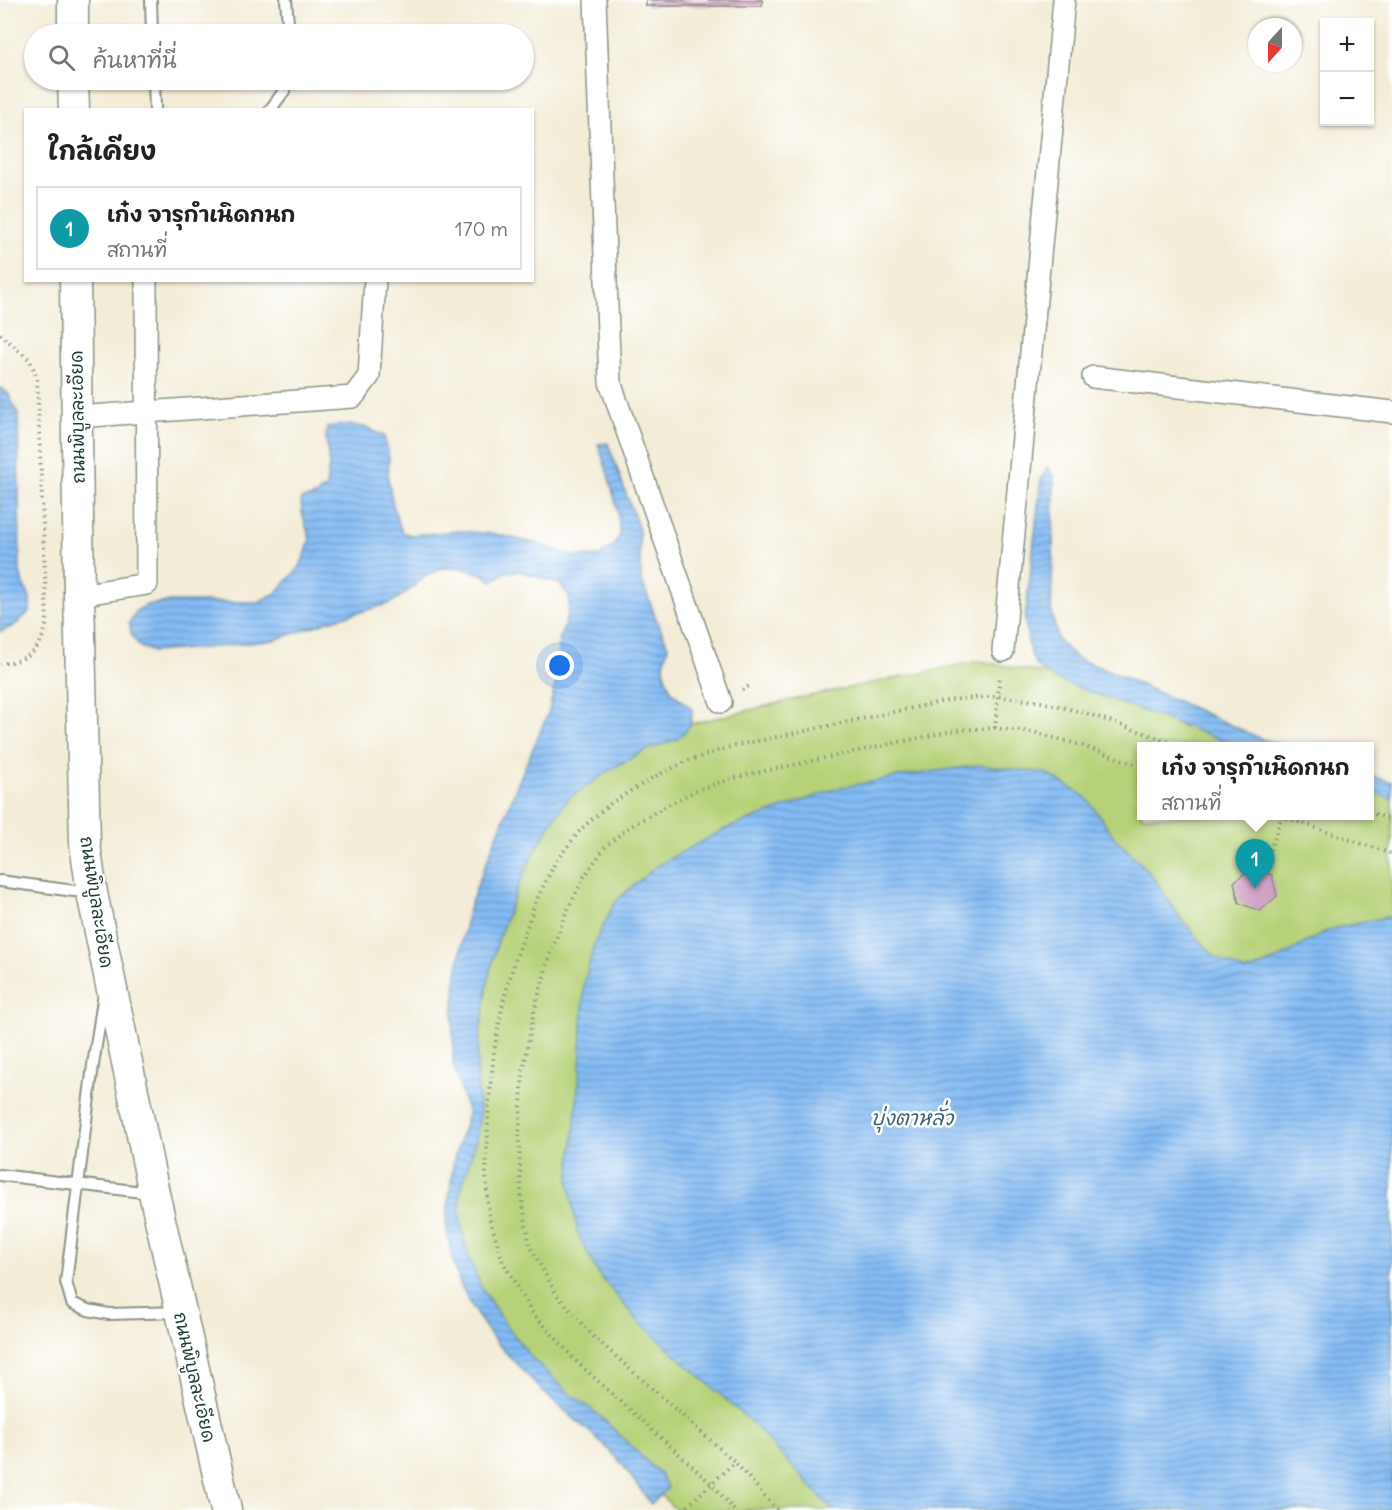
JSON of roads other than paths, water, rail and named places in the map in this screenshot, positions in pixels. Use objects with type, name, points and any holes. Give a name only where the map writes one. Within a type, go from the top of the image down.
[{"type":"street","points":[[73,0],[73,24]]},
{"type":"street","points":[[595,0],[610,382],[721,702]]},
{"type":"street","points":[[1003,651],[1064,0]]},
{"type":"street","points":[[73,90],[74,108]]},
{"type":"street","name":"ถนนพิบูลละเอียด","points":[[75,282],[85,844],[92,893],[154,1193],[226,1510]]},
{"type":"street","points":[[79,595],[147,584],[146,282]]},
{"type":"street","points":[[77,417],[353,397],[369,376],[375,282]]},
{"type":"street","points":[[1093,377],[1392,412]]},
{"type":"lane","points":[[151,0],[152,24]]},
{"type":"lane","points":[[286,0],[287,24]]},
{"type":"lane","points":[[154,90],[155,108]]},
{"type":"lane","points":[[271,108],[284,90]]},
{"type":"lane","points":[[0,881],[92,893]]},
{"type":"lane","points":[[108,972],[93,1065],[66,1282],[72,1303],[88,1310],[109,1314],[180,1312]]},
{"type":"lane","points":[[0,1175],[154,1193]]},
{"type":"water","points":[[0,388],[8,393],[18,414],[20,572],[30,597],[30,611],[15,625],[0,632]]},
{"type":"water","points":[[343,425],[366,427],[384,436],[389,458],[388,479],[394,510],[402,532],[411,535],[460,531],[495,534],[538,544],[574,556],[599,556],[612,547],[620,535],[617,507],[598,444],[608,443],[639,530],[641,578],[668,646],[664,664],[665,676],[672,692],[692,709],[691,723],[677,739],[642,752],[615,767],[568,799],[534,853],[516,891],[499,937],[489,976],[478,1049],[477,1077],[480,1114],[476,1140],[460,1193],[460,1220],[468,1256],[482,1289],[531,1357],[567,1391],[600,1416],[659,1473],[668,1488],[651,1504],[622,1464],[599,1440],[550,1398],[495,1341],[475,1312],[460,1284],[452,1258],[446,1224],[454,1158],[468,1114],[453,1064],[453,1015],[457,974],[468,912],[518,783],[549,711],[558,673],[558,645],[569,610],[569,596],[560,584],[520,571],[506,572],[493,581],[482,574],[461,568],[443,568],[426,576],[391,603],[275,640],[153,652],[140,647],[132,636],[129,623],[137,610],[147,605],[168,602],[258,602],[276,593],[299,568],[310,540],[302,512],[301,499],[315,496],[326,487],[329,465],[327,427]]},
{"type":"water","points":[[1047,467],[1054,476],[1051,610],[1058,640],[1076,658],[1272,742],[1227,742],[1055,679],[1036,666],[1029,648],[1025,619],[1041,480]]},
{"type":"water","name":"บุ่งตาหลั่ว","points":[[979,765],[1046,773],[1086,797],[1115,838],[1151,874],[1181,919],[1216,958],[1246,972],[1276,960],[1328,930],[1386,917],[1392,918],[1392,1510],[833,1510],[752,1423],[638,1321],[599,1275],[578,1235],[569,1183],[580,1070],[584,984],[594,944],[615,902],[656,866],[725,829],[838,788]]},
{"type":"water","points":[[1374,777],[1392,782],[1392,799],[1374,793]]},
{"type":"place","name":"เก๋ง จารุกำเนิดกนก","points":[[1255,889]]}]
